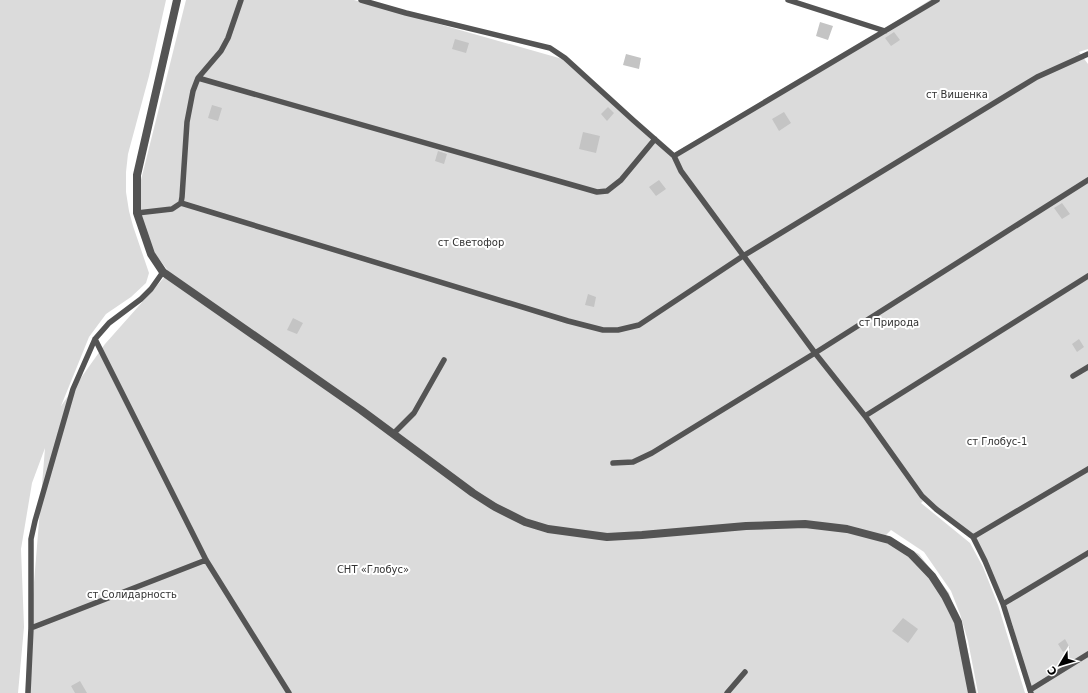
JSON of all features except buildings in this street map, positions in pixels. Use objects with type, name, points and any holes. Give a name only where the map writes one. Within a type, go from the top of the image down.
[{"type":"street","points":[[177,0],[137,175],[137,213],[151,254],[163,272],[393,434],[473,493],[495,507],[525,522],[548,529],[606,537],[642,536],[746,526],[806,524],[847,529],[889,540],[911,554],[932,576],[945,596],[958,622],[972,693]]},
{"type":"lane","points":[[137,213],[172,209],[181,203],[187,122],[193,90],[198,78],[221,52],[228,38],[241,0]]},
{"type":"lane","points":[[361,0],[406,13],[550,48],[565,58],[632,120],[674,156],[681,171],[814,353],[865,416],[922,496],[936,510],[973,537],[1003,604],[1030,692],[1088,654]]},
{"type":"lane","points":[[788,0],[885,31]]},
{"type":"lane","points":[[674,156],[937,0]]},
{"type":"lane","points":[[181,203],[568,321],[603,330],[618,330],[639,325],[743,256],[1036,76],[1088,54]]},
{"type":"lane","points":[[198,78],[597,192],[607,191],[621,180],[655,139]]},
{"type":"lane","points":[[613,463],[633,462],[652,453],[814,353],[1088,180]]},
{"type":"lane","points":[[28,693],[32,628],[31,539],[35,520],[73,389],[95,340],[109,323],[141,299],[163,272]]},
{"type":"lane","points":[[865,416],[1088,276]]},
{"type":"lane","points":[[95,340],[206,560],[289,693]]},
{"type":"lane","points":[[393,434],[414,413],[444,360]]},
{"type":"lane","points":[[1073,376],[1088,367]]},
{"type":"lane","points":[[973,537],[1088,469]]},
{"type":"lane","points":[[1003,604],[1088,553]]},
{"type":"lane","points":[[32,628],[206,560]]},
{"type":"lane","points":[[727,693],[745,672]]},
{"type":"green space","points":[[0,0],[166,0],[149,76],[128,154],[126,172],[126,192],[129,211],[149,273],[146,283],[131,297],[106,314],[89,337],[61,406],[105,344],[169,272],[146,242],[137,196],[186,0],[354,0],[566,60],[671,155],[862,43],[930,0],[1088,0],[1088,49],[1079,52],[1088,64],[1088,693],[1032,693],[1012,623],[975,536],[923,501],[921,503],[970,543],[983,567],[998,605],[1025,693],[978,693],[968,641],[951,591],[924,552],[891,530],[885,536],[919,554],[949,593],[966,642],[977,693],[25,693],[45,448],[32,483],[21,549],[24,627],[18,693],[0,693]]},
{"type":"park label","name":"ст Вишенка","points":[[957,94]]},
{"type":"park label","name":"ст Светофор","points":[[471,242]]},
{"type":"park label","name":"ст Природа","points":[[889,322]]},
{"type":"park label","name":"ст Глобус-1","points":[[997,441]]},
{"type":"park label","name":"СНТ «Глобус»","points":[[373,569]]},
{"type":"park label","name":"ст Солидарность","points":[[132,594]]}]
